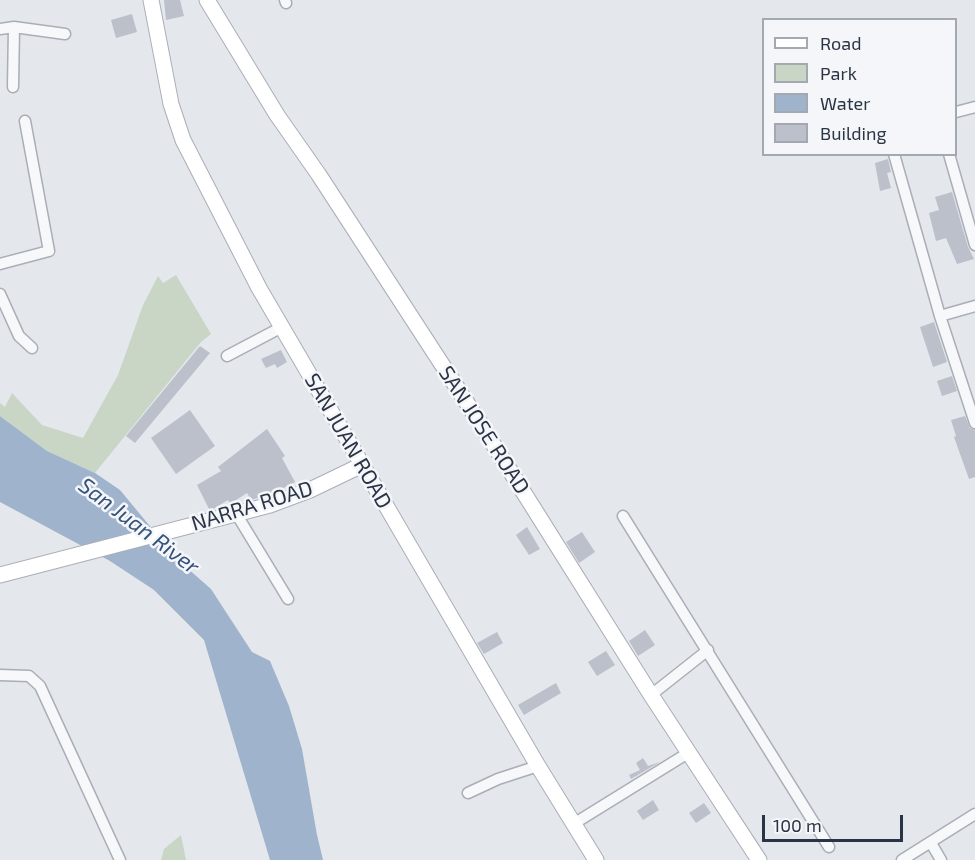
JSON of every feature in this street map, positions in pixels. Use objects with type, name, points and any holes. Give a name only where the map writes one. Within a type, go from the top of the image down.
[{"type":"street","name":"SAN JUAN ROAD","points":[[151,0],[171,104],[183,140],[282,327],[538,766],[596,860]]},
{"type":"street","name":"SAN JOSE ROAD","points":[[207,0],[277,115],[319,175],[474,413],[688,753],[759,860]]},
{"type":"street","points":[[0,29],[14,27],[65,34]]},
{"type":"street","points":[[13,87],[14,27]]},
{"type":"street","points":[[957,111],[975,107]]},
{"type":"street","points":[[0,264],[49,251],[25,121]]},
{"type":"street","points":[[895,156],[940,316],[975,423]]},
{"type":"street","points":[[950,156],[975,245]]},
{"type":"street","points":[[0,294],[19,336],[32,348]]},
{"type":"street","points":[[940,316],[975,306]]},
{"type":"street","points":[[227,356],[282,327]]},
{"type":"street","name":"NARRA ROAD","points":[[0,575],[182,527],[237,515],[292,497],[362,465]]},
{"type":"street","points":[[237,515],[288,599]]},
{"type":"street","points":[[623,516],[829,847]]},
{"type":"street","points":[[651,694],[708,650]]},
{"type":"street","points":[[0,675],[29,676],[40,686],[120,860]]},
{"type":"street","points":[[575,823],[688,753]]},
{"type":"street","points":[[468,793],[498,779],[538,766]]},
{"type":"street","points":[[902,860],[975,814]]},
{"type":"street","points":[[931,843],[942,860]]},
{"type":"green space","points":[[176,275],[211,334],[201,342],[95,473],[47,451],[0,416],[0,403],[5,407],[12,393],[42,425],[83,438],[118,375],[143,305],[158,276],[163,283]]},
{"type":"green space","points":[[181,835],[186,860],[161,860],[164,849]]},
{"type":"water","name":"San Juan River","points":[[0,416],[47,451],[95,473],[120,490],[178,560],[211,589],[252,652],[270,661],[289,706],[302,749],[323,860],[270,860],[204,640],[154,590],[110,561],[0,502]]},
{"type":"building","points":[[164,0],[180,0],[184,16],[166,20]]},
{"type":"building","points":[[132,14],[137,32],[116,38],[111,20]]},
{"type":"building","points":[[888,159],[891,172],[887,173],[891,188],[880,191],[875,163]]},
{"type":"building","points":[[952,192],[968,247],[974,259],[957,264],[946,238],[936,241],[929,213],[939,210],[935,197]]},
{"type":"building","points":[[934,322],[947,362],[933,367],[920,327]]},
{"type":"building","points":[[200,346],[210,353],[135,443],[126,436]]},
{"type":"building","points":[[281,350],[287,362],[277,368],[275,364],[266,368],[261,359]]},
{"type":"building","points":[[952,376],[957,391],[942,396],[937,381]]},
{"type":"building","points":[[190,410],[215,446],[176,474],[151,438]]},
{"type":"building","points":[[965,416],[970,428],[975,430],[975,477],[969,479],[954,437],[956,436],[951,420]]},
{"type":"building","points":[[267,429],[285,456],[282,458],[295,482],[276,492],[251,500],[247,493],[230,504],[228,500],[210,511],[197,485],[221,471],[218,467]]},
{"type":"building","points":[[527,527],[540,549],[529,555],[516,535]]},
{"type":"building","points":[[582,532],[595,552],[579,563],[566,542]]},
{"type":"building","points":[[645,630],[655,645],[638,656],[629,641]]},
{"type":"building","points":[[497,632],[503,643],[484,654],[477,643]]},
{"type":"building","points":[[606,651],[615,665],[597,676],[588,662]]},
{"type":"building","points":[[556,683],[561,693],[524,715],[518,705]]},
{"type":"building","points":[[643,758],[648,766],[660,762],[631,779],[629,775],[640,770],[636,763]]},
{"type":"building","points":[[653,800],[659,810],[643,820],[637,811]]},
{"type":"building","points":[[704,803],[711,813],[696,823],[689,813]]}]
